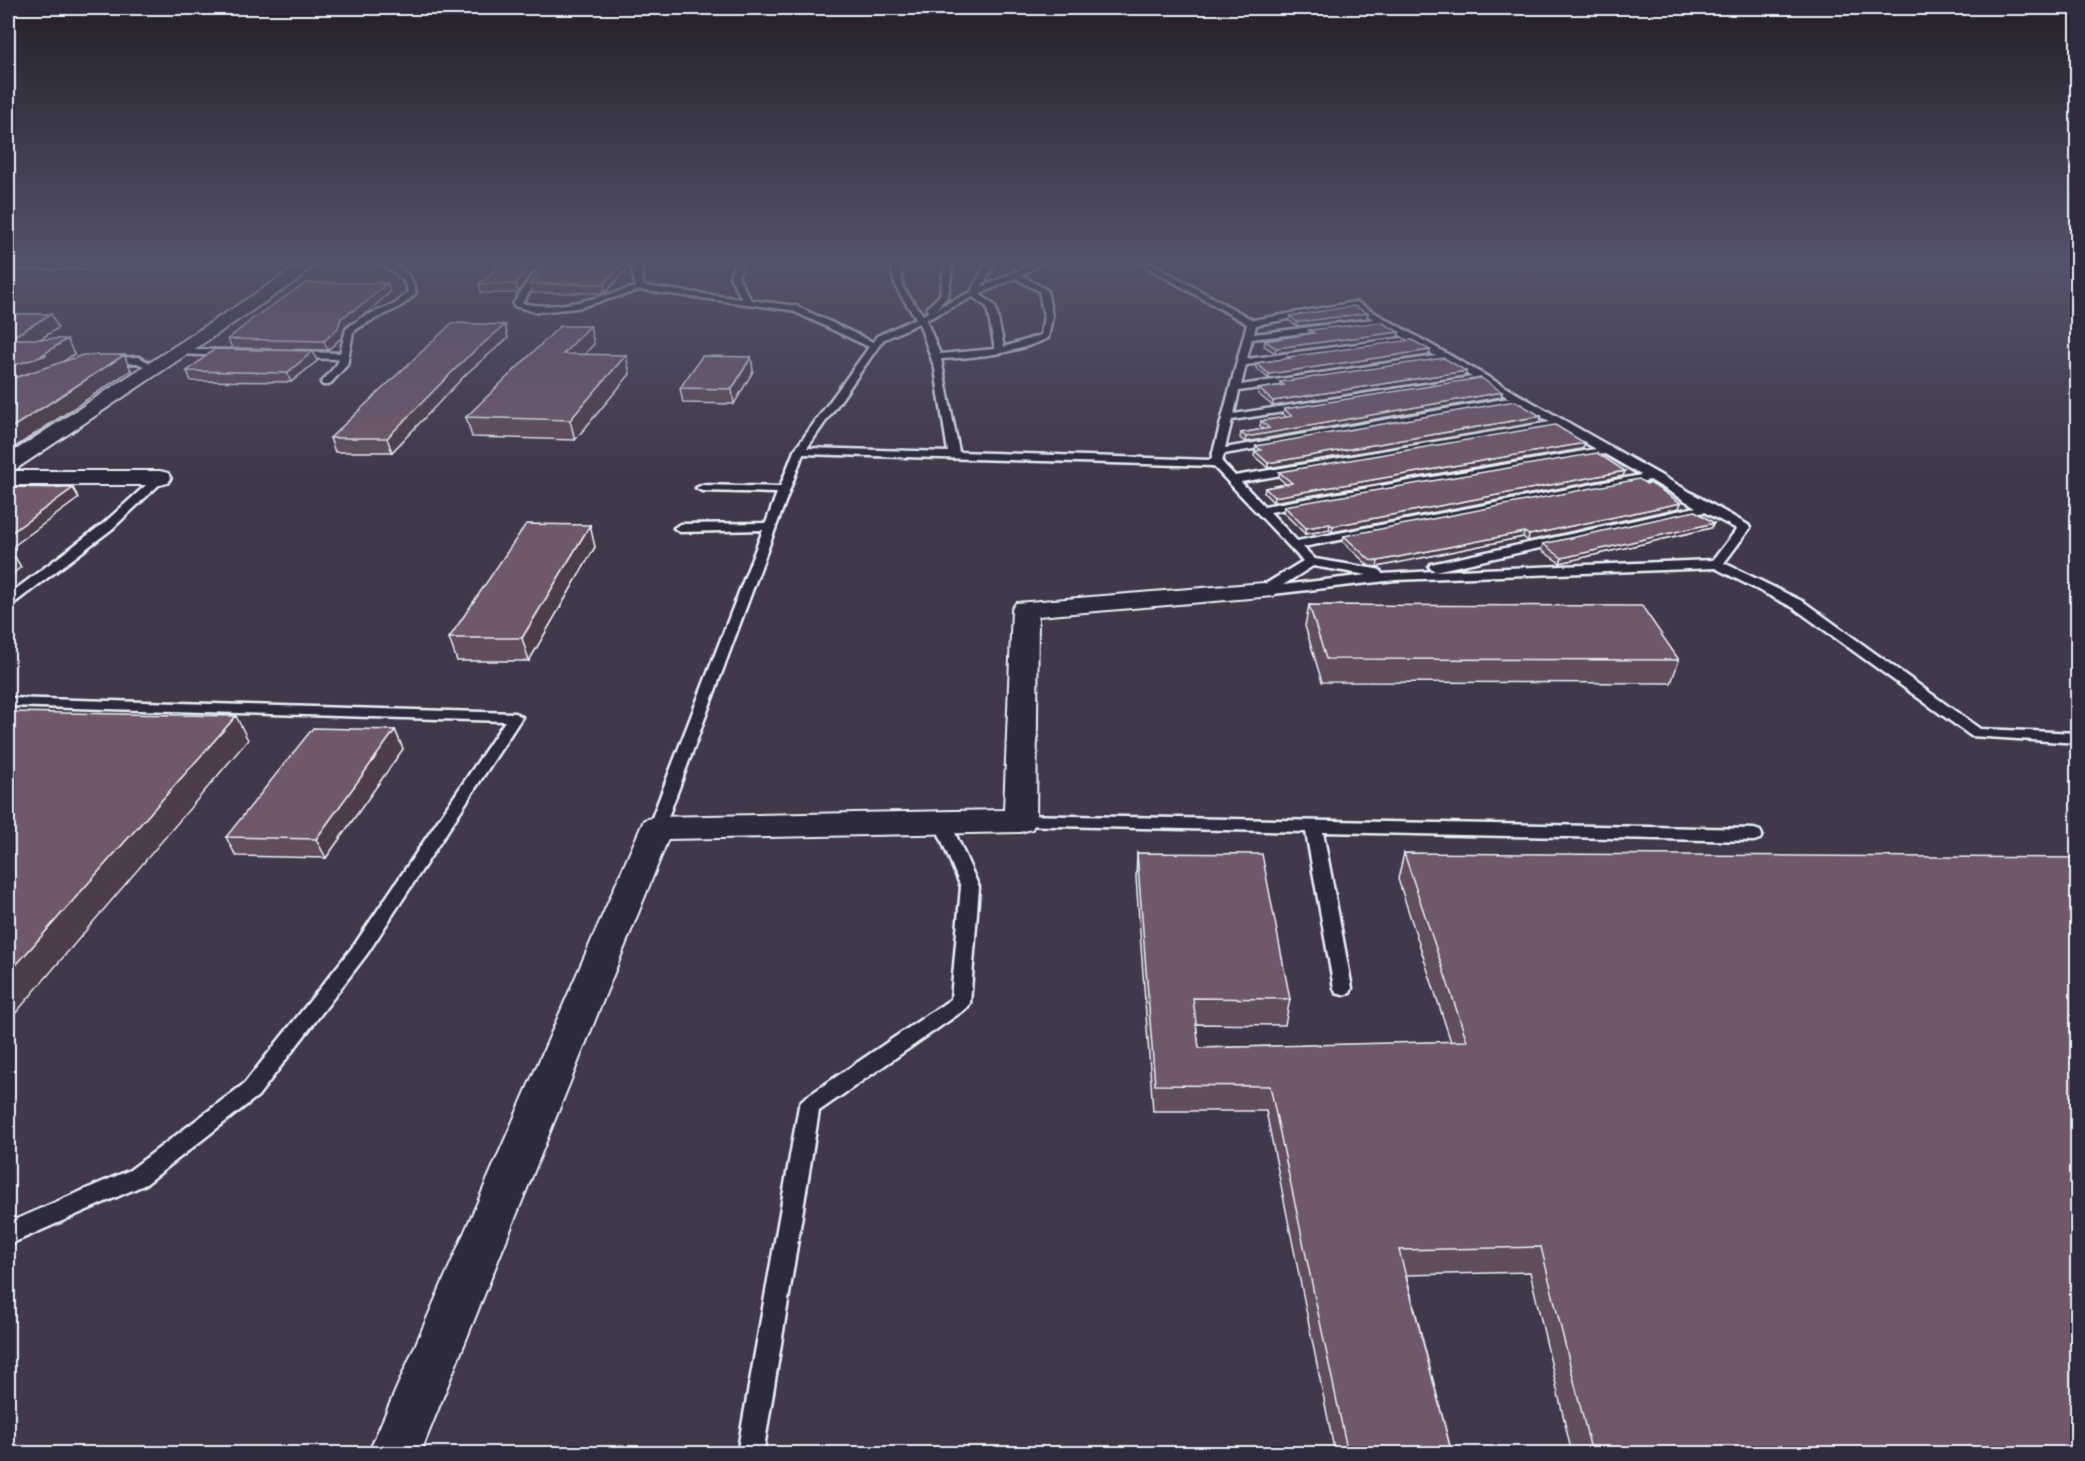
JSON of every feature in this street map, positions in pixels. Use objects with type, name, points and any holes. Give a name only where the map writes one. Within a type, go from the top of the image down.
[{"type":"street","points":[[8,464],[209,331]]},
{"type":"street","points":[[8,478],[160,478]]},
{"type":"street","points":[[394,1454],[656,828],[1020,821],[1025,609],[1264,591]]},
{"type":"lane","points":[[326,383],[342,365],[349,331]]},
{"type":"lane","points":[[842,331],[874,346]]},
{"type":"lane","points":[[656,828],[799,451],[880,338],[895,331]]},
{"type":"lane","points":[[926,331],[942,373],[954,455]]},
{"type":"lane","points":[[996,331],[1000,351]]},
{"type":"lane","points":[[936,357],[1000,351],[1030,344],[1045,336],[1046,331]]},
{"type":"lane","points":[[1250,331],[1218,458],[1233,480],[1311,562],[1395,576],[1706,508]]},
{"type":"lane","points":[[1248,337],[1297,331]]},
{"type":"lane","points":[[1401,331],[1744,528],[1717,564]]},
{"type":"lane","points":[[1242,363],[1415,339]]},
{"type":"lane","points":[[178,352],[237,353]]},
{"type":"lane","points":[[284,354],[344,356]]},
{"type":"lane","points":[[1235,389],[1446,357]]},
{"type":"lane","points":[[98,362],[139,360],[154,368]]},
{"type":"lane","points":[[1228,418],[1482,378]]},
{"type":"lane","points":[[799,451],[1218,458],[1521,399]]},
{"type":"lane","points":[[1233,480],[1561,423]]},
{"type":"lane","points":[[1261,510],[1608,450]]},
{"type":"lane","points":[[1295,545],[1654,476]]},
{"type":"lane","points":[[8,601],[108,526],[160,478]]},
{"type":"lane","points":[[702,488],[784,490]]},
{"type":"lane","points":[[680,528],[771,526]]},
{"type":"lane","points":[[1264,591],[1311,562]]},
{"type":"lane","points":[[1264,591],[1395,576],[1717,564],[1799,605],[1976,733],[2078,738]]},
{"type":"lane","points":[[8,702],[515,717],[361,949],[251,1090],[138,1177],[8,1234]]},
{"type":"lane","points":[[1020,821],[1755,835]]},
{"type":"lane","points":[[750,1454],[809,1106],[960,1003],[970,887],[943,824]]},
{"type":"lane","points":[[1314,828],[1343,988]]},
{"type":"building","points":[[8,331],[22,331],[9,339],[67,339],[42,355],[47,355],[8,367]]},
{"type":"building","points":[[238,331],[335,331],[324,341],[228,339]]},
{"type":"building","points":[[443,331],[498,331],[464,360],[387,438],[330,438]]},
{"type":"building","points":[[555,331],[585,331],[563,354],[626,355],[570,420],[466,417]]},
{"type":"building","points":[[1311,331],[1399,332],[1276,348],[1265,341],[1314,333]]},
{"type":"building","points":[[1412,340],[1430,350],[1269,374],[1256,363],[1290,358],[1288,357]]},
{"type":"building","points":[[215,349],[313,351],[287,373],[187,371]]},
{"type":"building","points":[[83,355],[124,355],[8,430],[8,380]]},
{"type":"building","points":[[702,356],[751,357],[732,389],[680,388]]},
{"type":"building","points":[[1444,358],[1466,371],[1273,401],[1259,389],[1284,385],[1280,382]]},
{"type":"building","points":[[1481,378],[1502,392],[1246,437],[1241,433],[1269,428],[1261,421],[1292,416],[1284,409]]},
{"type":"building","points":[[1515,401],[1541,416],[1268,463],[1255,451],[1261,450],[1256,446]]},
{"type":"building","points":[[1555,425],[1585,443],[1274,497],[1265,488],[1292,483],[1279,472]]},
{"type":"building","points":[[1597,453],[1625,471],[1333,526],[1330,524],[1306,528],[1284,506]]},
{"type":"building","points":[[1639,479],[1646,484],[1650,483],[1681,503],[1529,535],[1524,532],[1378,561],[1370,560],[1344,536]]},
{"type":"building","points":[[8,487],[73,488],[8,535]]},
{"type":"building","points":[[1695,511],[1714,523],[1562,558],[1543,544]]},
{"type":"building","points":[[526,524],[590,525],[522,638],[449,638]]},
{"type":"building","points":[[1309,605],[1642,606],[1679,660],[1326,659]]},
{"type":"building","points":[[8,712],[236,716],[8,974]]},
{"type":"building","points":[[313,728],[395,730],[316,839],[226,837]]},
{"type":"building","points":[[1137,853],[1262,854],[1290,999],[1193,998],[1199,1048],[1467,1041],[1404,853],[2078,858],[2078,1454],[1592,1454],[1541,1247],[1399,1250],[1452,1454],[1348,1454],[1270,1086],[1155,1085]]}]
